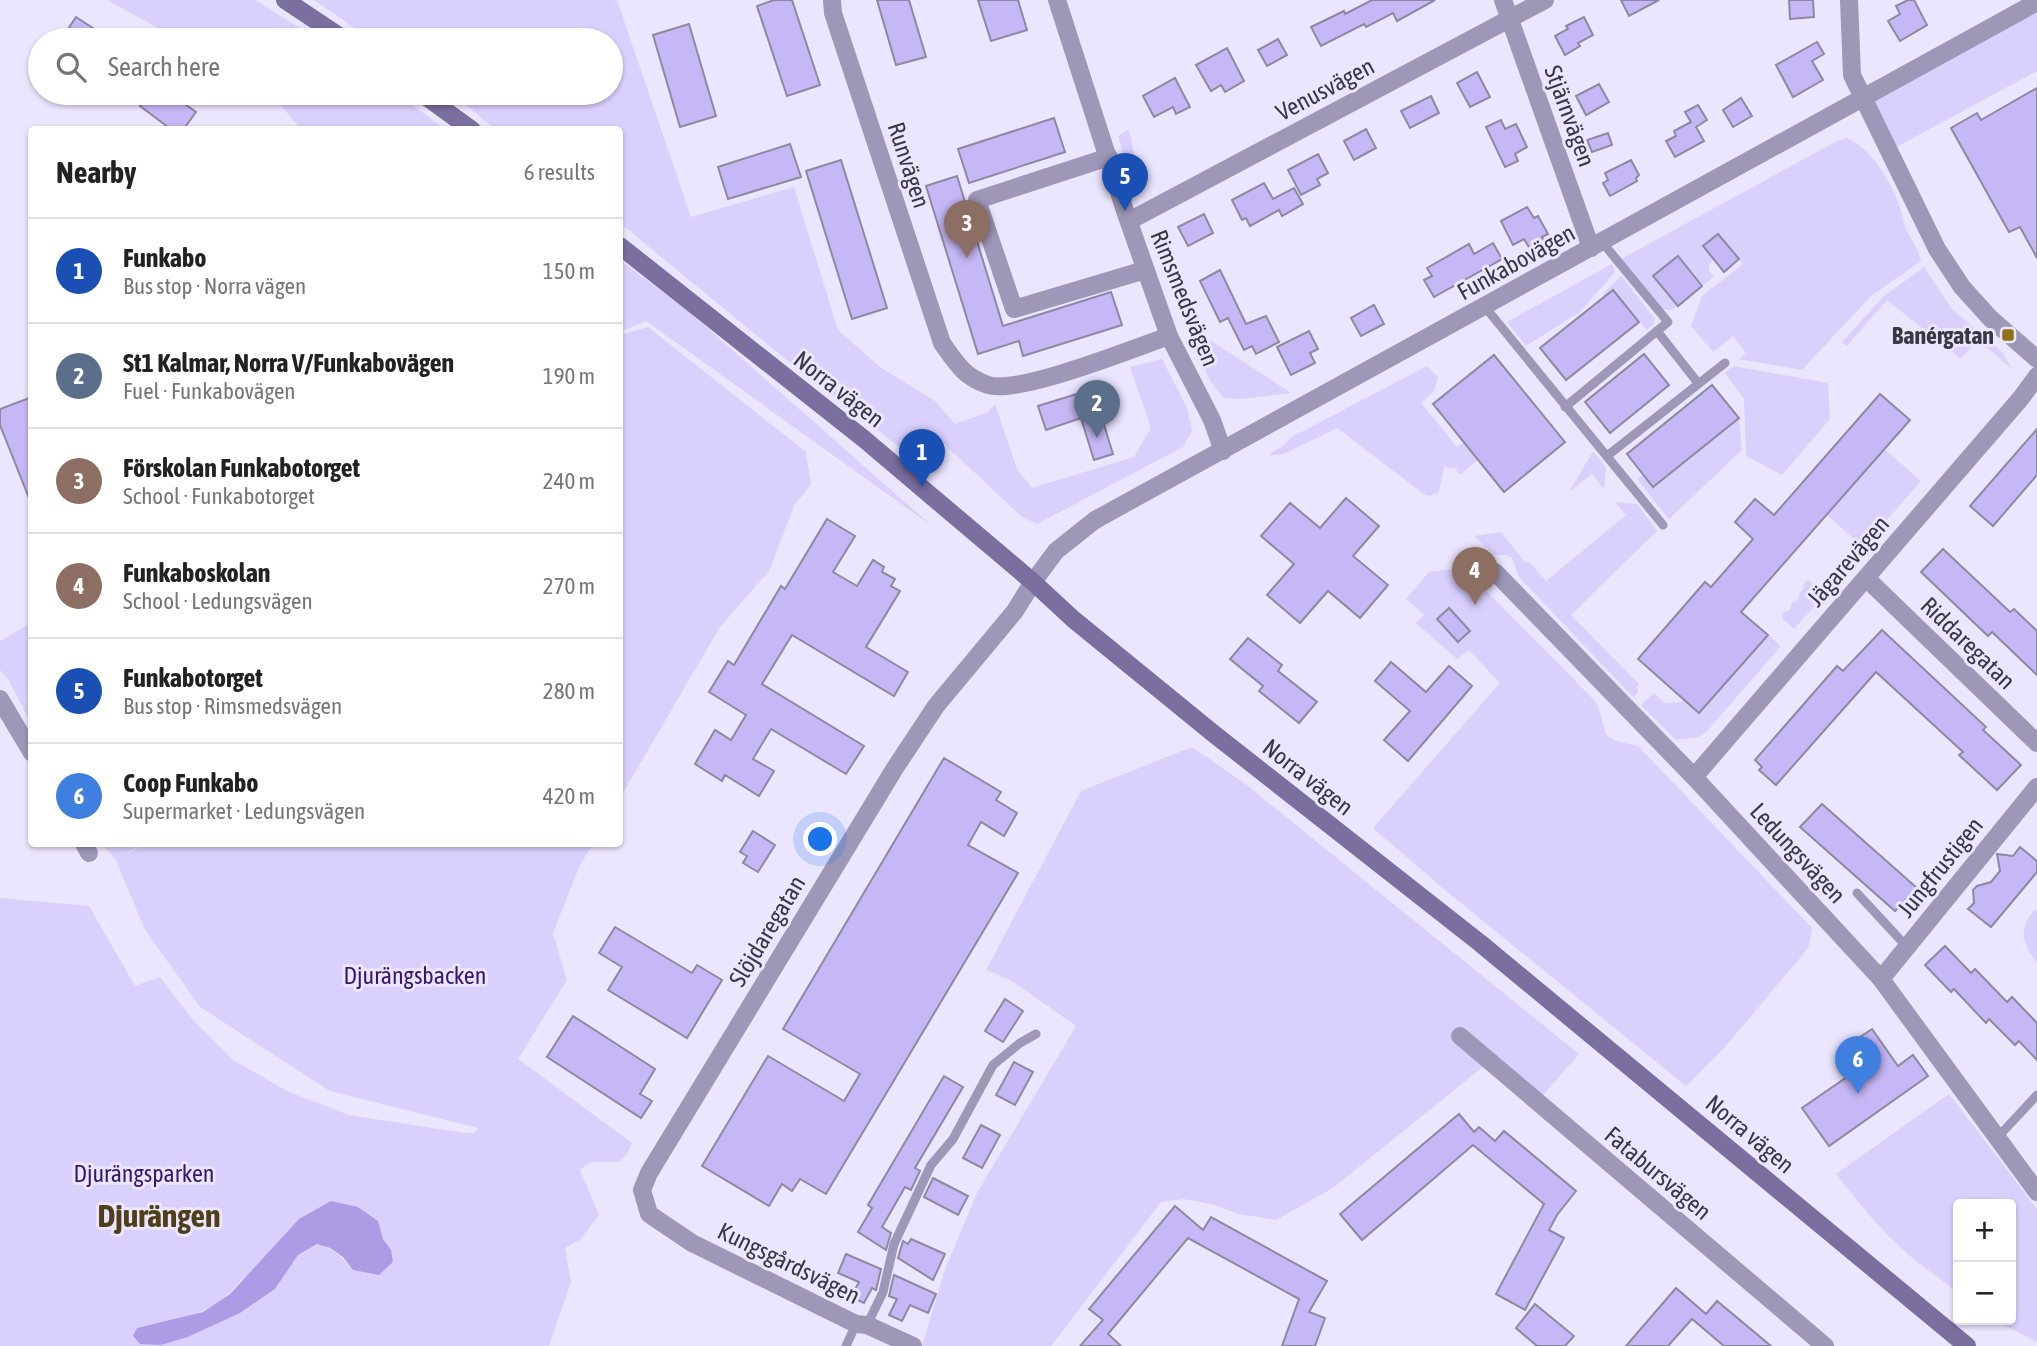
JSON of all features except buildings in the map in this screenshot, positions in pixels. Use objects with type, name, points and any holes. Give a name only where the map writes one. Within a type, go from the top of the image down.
[{"type":"main road","points":[[285,0],[327,28]]},
{"type":"main road","points":[[438,105],[466,126]]},
{"type":"main road","name":"Norra vägen","points":[[623,248],[864,439],[1073,619],[1214,734],[1480,943],[1967,1346]]},
{"type":"street","name":"Runvägen","points":[[832,0],[833,13],[942,343],[961,372],[990,386],[1022,386],[1169,336]]},
{"type":"street","name":"Rimsmedsvägen","points":[[1058,0],[1169,336],[1212,421],[1223,451]]},
{"type":"street","name":"Stjärnvägen","points":[[1503,0],[1597,245]]},
{"type":"street","name":"Venusvägen","points":[[1129,221],[1545,0]]},
{"type":"street","points":[[1849,0],[1852,75],[1937,249],[1962,287],[1990,318],[2037,359]]},
{"type":"street","name":"Funkabovägen","points":[[1033,582],[1056,551],[1095,520],[2037,2]]},
{"type":"street","points":[[1109,157],[977,200],[1014,309],[1145,270]]},
{"type":"street","name":"Jägarevägen","points":[[1694,777],[2037,376]]},
{"type":"street","name":"Ledungsvägen","points":[[1494,572],[1694,777],[1881,979],[2037,1192]]},
{"type":"street","name":"Riddaregatan","points":[[1866,578],[2037,743]]},
{"type":"street","name":"Slöjdaregatan","points":[[649,1214],[642,1190],[649,1173],[895,768],[936,706],[1015,611],[1033,582]]},
{"type":"street","points":[[0,699],[28,746]]},
{"type":"street","name":"Jungfrustigen","points":[[1881,979],[2037,787]]},
{"type":"street","name":"Fatabursvägen","points":[[1460,1035],[1825,1346]]},
{"type":"street","name":"Kungsgårdsvägen","points":[[649,1214],[692,1243],[913,1346]]},
{"type":"lane","points":[[1565,407],[1668,322],[1597,245]]},
{"type":"lane","points":[[1485,307],[1663,525]]},
{"type":"lane","points":[[1657,331],[1698,383]]},
{"type":"lane","points":[[1607,456],[1725,363]]},
{"type":"lane","points":[[1857,893],[1907,947]]},
{"type":"lane","points":[[846,1346],[883,1292],[894,1244],[932,1165],[953,1139],[993,1065],[1036,1034]]},
{"type":"lane","points":[[1997,1138],[2037,1095]]},
{"type":"green space","points":[[107,0],[255,0],[300,28],[158,28]]},
{"type":"green space","points":[[314,0],[617,0],[691,217],[794,187],[838,330],[880,367],[935,401],[955,424],[988,412],[995,404],[1017,469],[1032,488],[1134,457],[1151,428],[1130,367],[1162,359],[1187,408],[1192,431],[1183,447],[1037,524],[1021,516],[942,442],[938,454],[925,467],[783,357],[623,225],[623,126],[491,126],[466,105],[623,105],[623,28],[355,28]]},
{"type":"green space","points":[[2037,2],[2037,71],[1889,151],[1863,98]]},
{"type":"green space","points":[[280,105],[412,105],[441,126],[298,126]]},
{"type":"green space","points":[[1129,130],[1142,193],[1135,190],[1118,136]]},
{"type":"green space","points":[[1847,138],[1873,158],[1887,179],[1921,261],[1871,296],[1802,370],[1739,359],[1746,353],[1733,336],[1713,352],[1691,326],[1702,296],[1743,264],[1718,234],[1703,246],[1714,260],[1709,264],[1709,271],[1714,277],[1702,286],[1678,256],[1654,276],[1678,306],[1671,310],[1660,307],[1621,259],[1837,141]]},
{"type":"green space","points":[[623,262],[688,311],[932,526],[646,321],[623,331]]},
{"type":"green space","points":[[1612,264],[1615,272],[1580,312],[1526,346],[1507,322]]},
{"type":"green space","points":[[1924,267],[1952,309],[2004,354],[2011,368],[1978,340],[1961,359],[1887,300],[1847,346],[1842,342],[1883,297]]},
{"type":"green space","points":[[1621,276],[1655,319],[1654,324],[1647,330],[1613,290],[1604,297],[1603,294]]},
{"type":"green space","points":[[648,327],[806,452],[811,484],[794,506],[769,571],[720,627],[623,793],[623,334]]},
{"type":"green space","points":[[1202,333],[1291,393],[1241,399],[1224,398],[1210,381],[1192,340]]},
{"type":"green space","points":[[1427,366],[1438,377],[1434,391],[1421,403],[1457,447],[1464,442],[1478,460],[1460,475],[1455,468],[1444,467],[1439,492],[1429,496],[1424,494],[1337,428],[1284,454],[1271,455],[1290,438]]},
{"type":"green space","points":[[1733,366],[1828,383],[1830,419],[1782,475],[1746,456],[1744,399],[1725,373]]},
{"type":"green space","points":[[1739,418],[1742,450],[1669,519],[1637,479],[1643,475],[1654,487]]},
{"type":"green space","points":[[1884,449],[1921,481],[1863,547],[1827,515]]},
{"type":"green space","points":[[1593,451],[1606,468],[1604,489],[1592,474],[1569,492]]},
{"type":"green space","points":[[1615,502],[1637,504],[1657,531],[1571,615],[1639,684],[1634,698],[1519,577],[1512,558],[1494,555],[1474,536],[1501,532],[1525,562],[1530,562],[1546,581],[1626,515]]},
{"type":"green space","points":[[1464,568],[1596,702],[1609,737],[1638,746],[1812,928],[1809,946],[1800,958],[1724,1048],[1686,1086],[1373,828],[1500,683],[1469,650],[1457,659],[1416,623],[1424,615],[1406,599],[1429,572]]},
{"type":"green space","points":[[1808,580],[1824,595],[1794,629],[1782,618],[1784,612],[1790,610],[1792,603],[1798,600],[1803,585]]},
{"type":"green space","points":[[28,625],[28,717],[8,679],[0,670],[0,641]]},
{"type":"green space","points":[[1768,635],[1781,646],[1707,731],[1698,737],[1676,740],[1641,705],[1654,693],[1665,703],[1681,702]]},
{"type":"green space","points":[[1192,747],[1244,783],[1579,1054],[1537,1102],[1490,1061],[1333,1188],[1276,1220],[1239,1214],[1215,1205],[1184,1199],[1161,1202],[1051,1346],[922,1346],[945,1269],[978,1191],[1076,1026],[1012,981],[986,970],[1081,791]]},
{"type":"green space","points":[[105,847],[136,847],[125,855],[140,847],[591,847],[580,865],[553,933],[567,980],[518,1059],[632,1143],[627,1154],[618,1162],[590,1162],[580,1170],[599,1215],[580,1240],[565,1248],[571,1282],[549,1346],[0,1346],[0,898],[89,906],[135,986],[160,977],[193,1020],[233,1060],[289,1092],[349,1115],[464,1133],[475,1133],[478,1128],[330,1091],[200,1007],[145,930],[116,860]],"holes":[[[358,1207],[378,1221],[383,1239],[391,1250],[353,1270],[337,1254],[317,1244],[298,1255],[275,1289],[240,1313],[188,1337],[161,1345],[137,1328],[182,1318],[208,1308],[220,1301],[242,1279]]]},
{"type":"green space","points":[[2037,909],[2037,963],[2025,942],[2024,929],[2030,915]]},
{"type":"green space","points":[[1949,1094],[2037,1209],[2037,1342],[2004,1325],[2016,1325],[2016,1199],[1953,1199],[1953,1288],[1900,1247],[1836,1174]]},
{"type":"shaded area","points":[[331,1201],[358,1207],[378,1221],[383,1239],[391,1250],[393,1262],[379,1275],[353,1270],[343,1257],[330,1248],[317,1244],[298,1255],[275,1289],[240,1313],[188,1337],[161,1345],[140,1344],[133,1336],[137,1328],[203,1312],[230,1294],[299,1219]]},
{"type":"place","name":"Funkabotorget","points":[[1125,211]]},
{"type":"place","name":"Förskolan Funkabotorget","points":[[967,258]]},
{"type":"place","name":"Banérgatan","points":[[2008,335]]},
{"type":"place","name":"St1 Kalmar, Norra V/Funkabovägen","points":[[1097,438]]},
{"type":"place","name":"Funkabo","points":[[922,487]]},
{"type":"place","name":"Funkaboskolan","points":[[1475,605]]},
{"type":"place","name":"Coop Funkabo","points":[[1858,1094]]},
{"type":"district","name":"Djurängen","points":[[159,1215]]},
{"type":"park label","name":"Djurängsbacken","points":[[415,975]]},
{"type":"park label","name":"Djurängsparken","points":[[144,1173]]}]
